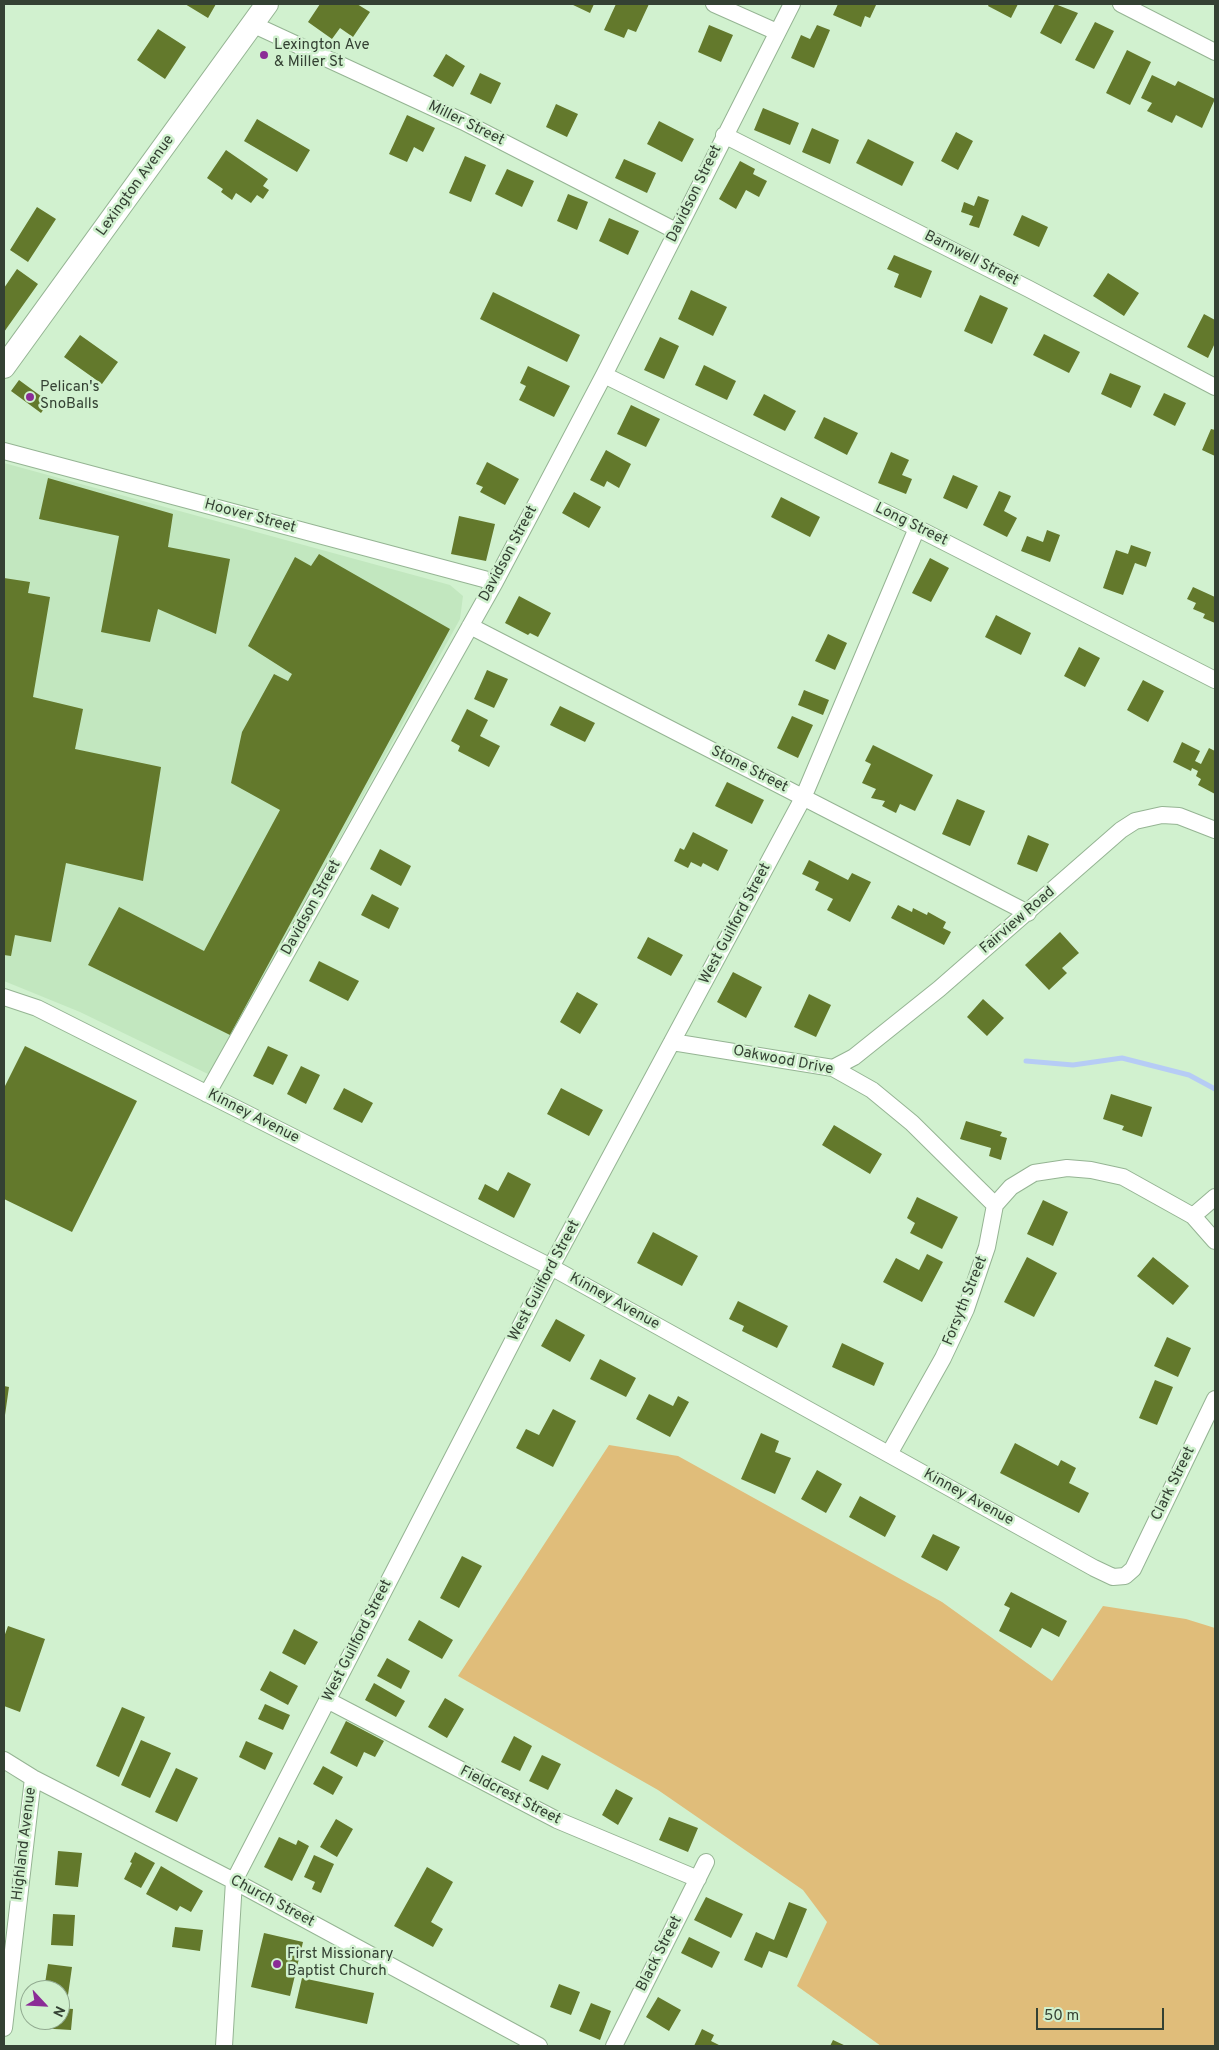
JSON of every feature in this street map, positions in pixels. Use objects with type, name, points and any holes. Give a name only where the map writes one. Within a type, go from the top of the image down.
[{"type":"main road","name":"Lexington Avenue","points":[[4,367],[267,4]]},
{"type":"street","points":[[714,4],[776,32]]},
{"type":"street","name":"Davidson Street","points":[[207,1094],[495,582],[604,375],[776,32],[792,4]]},
{"type":"street","points":[[1122,4],[1215,52]]},
{"type":"street","name":"Miller Street","points":[[252,24],[464,122],[676,231]]},
{"type":"street","name":"Barnwell Street","points":[[724,135],[1029,289],[1215,388]]},
{"type":"street","name":"Long Street","points":[[604,375],[918,528],[1215,680]]},
{"type":"street","name":"Hoover Street","points":[[4,452],[495,582]]},
{"type":"street","name":"West Guilford Street","points":[[224,2046],[234,1881],[551,1267],[803,798],[918,528]]},
{"type":"street","name":"Stone Street","points":[[470,626],[1028,913]]},
{"type":"street","name":"Fairview Road","points":[[833,1068],[854,1057],[908,1014],[1028,913],[1121,830],[1135,821],[1162,815],[1178,816],[1215,830]]},
{"type":"street","name":"Kinney Avenue","points":[[4,997],[37,1008],[551,1267],[1094,1568],[1113,1577],[1125,1576],[1133,1569]]},
{"type":"street","name":"Oakwood Drive","points":[[672,1042],[833,1068],[872,1090],[912,1123],[995,1205]]},
{"type":"street","points":[[995,1205],[1011,1187],[1034,1173],[1067,1168],[1091,1170],[1124,1177],[1193,1216],[1215,1241]]},
{"type":"street","points":[[1193,1216],[1215,1197]]},
{"type":"street","name":"Forsyth Street","points":[[889,1454],[943,1358],[966,1309],[987,1247],[995,1205]]},
{"type":"street","name":"Clark Street","points":[[1133,1569],[1215,1399]]},
{"type":"street","name":"Fieldcrest Street","points":[[327,1700],[557,1820],[698,1879]]},
{"type":"street","name":"Church Street","points":[[4,1760],[33,1778],[234,1881],[539,2046]]},
{"type":"street","name":"Highland Avenue","points":[[4,2028],[33,1778]]},
{"type":"street","name":"Black Street","points":[[614,2046],[706,1862]]},
{"type":"shaded area","points":[[4,463],[450,585],[463,596],[460,619],[210,1075],[80,1012],[4,981]]},
{"type":"shaded area","points":[[609,1445],[678,1456],[942,1602],[1052,1681],[1103,1606],[1186,1619],[1215,1628],[1215,2046],[881,2046],[797,1986],[827,1922],[803,1890],[658,1790],[458,1676]]},
{"type":"building","points":[[185,4],[216,4],[208,18]]},
{"type":"building","points":[[320,4],[357,4],[370,12],[353,37],[340,28],[332,39],[308,22]]},
{"type":"building","points":[[571,4],[594,4],[590,13]]},
{"type":"building","points":[[616,4],[649,4],[636,32],[628,29],[624,38],[604,30]]},
{"type":"building","points":[[838,4],[876,5],[870,18],[865,16],[861,27],[833,15]]},
{"type":"building","points":[[989,4],[1018,4],[1011,18],[988,6]]},
{"type":"building","points":[[1055,4],[1078,13],[1061,44],[1040,33]]},
{"type":"building","points":[[1095,22],[1114,31],[1094,69],[1075,60]]},
{"type":"building","points":[[709,25],[733,35],[721,62],[698,52]]},
{"type":"building","points":[[817,25],[830,30],[814,68],[791,58],[801,35],[810,39]]},
{"type":"building","points":[[158,29],[186,47],[165,79],[137,60]]},
{"type":"building","points":[[1127,50],[1151,62],[1130,105],[1106,93]]},
{"type":"building","points":[[446,54],[465,66],[453,87],[433,76]]},
{"type":"building","points":[[480,73],[501,83],[491,104],[470,94]]},
{"type":"building","points":[[1152,75],[1175,86],[1178,81],[1215,99],[1202,128],[1176,115],[1172,123],[1147,111],[1152,103],[1141,98]]},
{"type":"building","points":[[556,104],[578,114],[567,137],[546,127]]},
{"type":"building","points":[[763,108],[799,123],[790,145],[754,130]]},
{"type":"building","points":[[407,115],[435,128],[423,152],[414,147],[407,162],[389,154]]},
{"type":"building","points":[[257,119],[310,150],[297,172],[244,141]]},
{"type":"building","points":[[659,121],[694,139],[682,162],[647,144]]},
{"type":"building","points":[[812,128],[839,140],[830,164],[802,152]]},
{"type":"building","points":[[956,132],[973,141],[958,170],[941,161]]},
{"type":"building","points":[[868,139],[914,162],[902,186],[856,163]]},
{"type":"building","points":[[226,150],[268,179],[263,186],[269,190],[263,199],[257,195],[251,203],[236,193],[232,200],[221,192],[223,189],[207,178]]},
{"type":"building","points":[[465,156],[486,165],[471,202],[449,193]]},
{"type":"building","points":[[624,159],[656,173],[647,193],[615,178]]},
{"type":"building","points":[[740,161],[755,169],[753,174],[767,181],[759,197],[746,190],[736,209],[719,199]]},
{"type":"building","points":[[507,169],[534,181],[522,207],[495,194]]},
{"type":"building","points":[[568,194],[588,202],[577,230],[557,221]]},
{"type":"building","points":[[978,196],[989,200],[979,228],[969,225],[973,216],[961,212],[964,202],[974,206]]},
{"type":"building","points":[[37,207],[56,219],[28,262],[10,250]]},
{"type":"building","points":[[1022,215],[1048,227],[1039,247],[1013,235]]},
{"type":"building","points":[[609,218],[639,231],[628,255],[599,241]]},
{"type":"building","points":[[894,255],[932,271],[921,298],[894,287],[899,274],[887,269]]},
{"type":"building","points":[[17,269],[38,284],[4,332],[4,288]]},
{"type":"building","points":[[1108,273],[1139,293],[1124,316],[1093,296]]},
{"type":"building","points":[[691,290],[727,307],[713,336],[678,319]]},
{"type":"building","points":[[493,292],[580,335],[567,362],[480,319]]},
{"type":"building","points":[[980,295],[1008,308],[992,344],[964,331]]},
{"type":"building","points":[[1204,314],[1215,320],[1215,343],[1208,358],[1187,347]]},
{"type":"building","points":[[1044,334],[1080,352],[1069,373],[1033,355]]},
{"type":"building","points":[[80,335],[118,362],[102,384],[64,357]]},
{"type":"building","points":[[660,337],[679,346],[664,379],[644,370]]},
{"type":"building","points":[[704,365],[736,381],[727,400],[695,385]]},
{"type":"building","points":[[528,366],[570,386],[554,417],[519,400],[526,386],[520,383]]},
{"type":"building","points":[[1110,373],[1141,386],[1131,408],[1101,394]]},
{"type":"building","name":"Pelican's SnoBalls","points":[[19,380],[49,402],[41,413],[11,391]]},
{"type":"building","points":[[1164,393],[1186,403],[1175,426],[1153,415]]},
{"type":"building","points":[[764,394],[796,411],[785,431],[753,415]]},
{"type":"building","points":[[631,405],[660,419],[646,447],[617,434]]},
{"type":"building","points":[[824,417],[858,433],[847,455],[814,438]]},
{"type":"building","points":[[1211,429],[1215,430],[1215,456],[1202,450]]},
{"type":"building","points":[[606,450],[631,464],[619,488],[607,481],[604,487],[590,480]]},
{"type":"building","points":[[891,452],[909,460],[902,475],[912,479],[906,494],[878,483]]},
{"type":"building","points":[[487,462],[519,479],[505,505],[480,492],[483,487],[476,484]]},
{"type":"building","points":[[953,475],[978,486],[967,509],[943,498]]},
{"type":"building","points":[[48,478],[173,514],[168,547],[230,559],[216,634],[158,609],[150,642],[101,632],[119,536],[39,519]]},
{"type":"building","points":[[999,491],[1011,496],[1004,511],[1017,518],[1007,537],[983,525]]},
{"type":"building","points":[[574,492],[601,507],[589,528],[562,513]]},
{"type":"building","points":[[781,497],[820,517],[810,537],[771,517]]},
{"type":"building","points":[[459,516],[495,524],[486,561],[451,554]]},
{"type":"building","points":[[1047,530],[1060,535],[1050,562],[1021,551],[1027,536],[1043,542]]},
{"type":"building","points":[[1131,545],[1151,552],[1146,567],[1135,563],[1123,595],[1103,588],[1116,550],[1128,554]]},
{"type":"building","points":[[319,554],[450,629],[230,1035],[88,965],[119,907],[204,951],[280,810],[231,783],[242,732],[274,674],[288,681],[292,674],[248,646],[295,557],[311,566]]},
{"type":"building","points":[[930,558],[949,568],[931,602],[912,593]]},
{"type":"building","points":[[4,578],[30,582],[28,593],[50,597],[33,697],[83,709],[75,749],[161,767],[143,881],[66,863],[51,942],[15,935],[11,956],[4,955]]},
{"type":"building","points":[[1193,587],[1215,597],[1215,623],[1203,618],[1205,614],[1193,609],[1196,603],[1187,599]]},
{"type":"building","points":[[519,596],[551,613],[538,637],[530,633],[528,635],[505,623]]},
{"type":"building","points":[[996,615],[1031,633],[1021,655],[985,637]]},
{"type":"building","points":[[828,634],[847,643],[835,670],[815,661]]},
{"type":"building","points":[[1079,647],[1100,658],[1085,687],[1064,676]]},
{"type":"building","points":[[487,670],[508,679],[494,708],[474,699]]},
{"type":"building","points":[[1143,680],[1164,691],[1148,722],[1127,710]]},
{"type":"building","points":[[804,690],[829,700],[823,715],[798,705]]},
{"type":"building","points":[[560,706],[595,723],[585,742],[550,725]]},
{"type":"building","points":[[467,709],[488,720],[480,736],[500,746],[489,767],[458,751],[460,746],[451,741]]},
{"type":"building","points":[[792,716],[813,725],[798,758],[777,748]]},
{"type":"building","points":[[1182,742],[1200,751],[1195,761],[1201,764],[1209,748],[1215,751],[1215,794],[1198,785],[1201,779],[1196,776],[1198,771],[1192,768],[1191,771],[1173,762]]},
{"type":"building","points":[[873,745],[933,775],[915,811],[900,804],[896,813],[882,806],[885,801],[871,798],[876,789],[862,783],[871,764],[865,761]]},
{"type":"building","points":[[727,782],[764,800],[752,824],[715,806]]},
{"type":"building","points":[[957,799],[985,811],[970,846],[942,834]]},
{"type":"building","points":[[693,832],[728,850],[718,871],[703,863],[701,867],[691,862],[688,868],[674,861],[680,848],[684,850]]},
{"type":"building","points":[[1028,835],[1049,844],[1037,872],[1017,864]]},
{"type":"building","points":[[380,849],[411,866],[401,886],[370,869]]},
{"type":"building","points":[[809,860],[848,880],[852,873],[871,882],[850,922],[827,910],[833,899],[815,890],[819,882],[802,874]]},
{"type":"building","points":[[372,894],[399,908],[389,929],[361,915]]},
{"type":"building","points":[[898,905],[912,912],[913,908],[927,915],[928,912],[946,922],[943,928],[951,932],[944,945],[891,918]]},
{"type":"building","points":[[1060,932],[1079,953],[1062,968],[1067,973],[1049,990],[1025,965]]},
{"type":"building","points":[[648,937],[683,955],[671,976],[637,958]]},
{"type":"building","points":[[319,961],[359,981],[348,1001],[309,981]]},
{"type":"building","points":[[733,972],[762,987],[746,1018],[717,1002]]},
{"type":"building","points":[[577,992],[598,1004],[580,1034],[560,1022]]},
{"type":"building","points":[[809,994],[831,1005],[816,1037],[794,1027]]},
{"type":"building","points":[[983,999],[1004,1018],[987,1036],[967,1017]]},
{"type":"building","points":[[25,1046],[137,1101],[72,1232],[4,1199],[4,1088]]},
{"type":"building","points":[[268,1046],[288,1055],[273,1085],[253,1076]]},
{"type":"building","points":[[301,1066],[320,1075],[306,1104],[287,1094]]},
{"type":"building","points":[[344,1088],[373,1103],[362,1123],[333,1109]]},
{"type":"building","points":[[561,1088],[603,1110],[589,1136],[547,1114]]},
{"type":"building","points":[[1111,1094],[1152,1107],[1142,1137],[1122,1130],[1124,1126],[1103,1119]]},
{"type":"building","points":[[966,1121],[1002,1132],[1000,1136],[1007,1138],[1001,1160],[989,1156],[991,1148],[960,1139]]},
{"type":"building","points":[[834,1125],[882,1154],[870,1174],[822,1145]]},
{"type":"building","points":[[508,1172],[531,1184],[514,1218],[478,1199],[485,1184],[498,1191]]},
{"type":"building","points":[[917,1197],[958,1217],[942,1249],[910,1233],[915,1223],[907,1218]]},
{"type":"building","points":[[1043,1200],[1068,1212],[1053,1246],[1027,1234]]},
{"type":"building","points":[[653,1232],[698,1256],[682,1286],[637,1263]]},
{"type":"building","points":[[927,1254],[943,1262],[922,1302],[883,1282],[896,1258],[919,1270]]},
{"type":"building","points":[[1027,1257],[1057,1273],[1034,1317],[1004,1302]]},
{"type":"building","points":[[1153,1257],[1189,1286],[1173,1305],[1137,1276]]},
{"type":"building","points":[[738,1301],[788,1326],[777,1348],[742,1331],[744,1326],[729,1319]]},
{"type":"building","points":[[556,1319],[585,1335],[570,1362],[541,1346]]},
{"type":"building","points":[[1167,1337],[1191,1348],[1178,1377],[1154,1366]]},
{"type":"building","points":[[842,1343],[884,1363],[874,1386],[832,1367]]},
{"type":"building","points":[[600,1359],[636,1378],[626,1397],[590,1379]]},
{"type":"building","points":[[1155,1380],[1173,1387],[1157,1425],[1139,1418]]},
{"type":"building","points":[[4,1386],[9,1387],[5,1415],[4,1415]]},
{"type":"building","points":[[649,1394],[673,1406],[678,1396],[689,1402],[670,1437],[636,1419]]},
{"type":"building","points":[[553,1409],[576,1421],[553,1467],[516,1448],[526,1429],[539,1435]]},
{"type":"building","points":[[761,1433],[779,1441],[775,1452],[791,1458],[775,1494],[741,1479]]},
{"type":"building","points":[[1015,1443],[1058,1466],[1061,1460],[1076,1468],[1069,1483],[1089,1493],[1079,1513],[1000,1473]]},
{"type":"building","points":[[817,1470],[842,1484],[826,1513],[801,1499]]},
{"type":"building","points":[[860,1496],[896,1516],[885,1537],[849,1517]]},
{"type":"building","points":[[933,1534],[960,1547],[947,1571],[921,1557]]},
{"type":"building","points":[[462,1556],[482,1566],[459,1608],[440,1598]]},
{"type":"building","points":[[1011,1592],[1067,1621],[1059,1637],[1042,1628],[1031,1648],[999,1631],[1010,1608],[1004,1605]]},
{"type":"building","points":[[419,1620],[453,1640],[442,1659],[408,1640]]},
{"type":"building","points":[[8,1626],[45,1639],[20,1712],[4,1706],[4,1637]]},
{"type":"building","points":[[294,1629],[318,1642],[305,1665],[282,1653]]},
{"type":"building","points":[[387,1658],[410,1671],[401,1689],[377,1676]]},
{"type":"building","points":[[270,1671],[298,1686],[288,1705],[260,1690]]},
{"type":"building","points":[[374,1683],[405,1701],[396,1717],[365,1700]]},
{"type":"building","points":[[445,1698],[464,1709],[447,1738],[428,1727]]},
{"type":"building","points":[[265,1704],[290,1715],[283,1730],[258,1719]]},
{"type":"building","points":[[122,1707],[145,1717],[119,1777],[96,1766]]},
{"type":"building","points":[[346,1721],[384,1741],[375,1757],[364,1752],[357,1767],[330,1753]]},
{"type":"building","points":[[514,1736],[532,1746],[520,1771],[501,1762]]},
{"type":"building","points":[[141,1740],[171,1753],[150,1798],[121,1785]]},
{"type":"building","points":[[246,1741],[273,1753],[265,1770],[239,1757]]},
{"type":"building","points":[[542,1755],[561,1764],[548,1790],[529,1781]]},
{"type":"building","points":[[323,1766],[343,1777],[333,1795],[313,1784]]},
{"type":"building","points":[[176,1768],[198,1778],[177,1822],[155,1812]]},
{"type":"building","points":[[616,1789],[633,1798],[618,1825],[602,1815]]},
{"type":"building","points":[[669,1817],[698,1828],[688,1852],[659,1840]]},
{"type":"building","points":[[336,1819],[353,1829],[337,1857],[320,1847]]},
{"type":"building","points":[[279,1837],[296,1845],[298,1840],[309,1846],[292,1881],[264,1867]]},
{"type":"building","points":[[58,1851],[82,1853],[78,1887],[55,1885]]},
{"type":"building","points":[[135,1852],[155,1863],[141,1888],[124,1879]]},
{"type":"building","points":[[314,1855],[334,1864],[321,1893],[312,1889],[315,1882],[304,1877]]},
{"type":"building","points":[[161,1866],[203,1891],[191,1912],[180,1906],[177,1911],[146,1894]]},
{"type":"building","points":[[427,1867],[453,1882],[431,1922],[443,1929],[433,1947],[394,1926]]},
{"type":"building","points":[[706,1897],[743,1914],[731,1938],[694,1920]]},
{"type":"building","points":[[789,1902],[807,1909],[787,1958],[769,1951],[762,1968],[744,1960],[756,1932],[774,1940]]},
{"type":"building","points":[[53,1914],[75,1915],[73,1946],[51,1945]]},
{"type":"building","points":[[175,1927],[203,1930],[200,1951],[172,1947]]},
{"type":"building","name":"First Missionary Baptist Church","points":[[264,1933],[303,1942],[290,1996],[251,1987]]},
{"type":"building","points":[[689,1937],[720,1952],[712,1968],[681,1953]]},
{"type":"building","points":[[48,1964],[72,1967],[70,1981],[46,1980]]},
{"type":"building","points":[[302,1978],[374,1993],[367,2024],[295,2008]]},
{"type":"building","points":[[559,1984],[580,1992],[571,2015],[550,2007]]},
{"type":"building","points":[[658,1997],[681,2010],[669,2031],[646,2017]]},
{"type":"building","points":[[591,2003],[611,2011],[600,2040],[579,2031]]},
{"type":"building","points":[[70,2009],[73,2009],[70,2030]]},
{"type":"building","points":[[702,2029],[714,2035],[711,2041],[721,2046],[694,2046]]},
{"type":"building","points":[[833,2040],[846,2046],[830,2046]]},
{"type":"waterway","points":[[1026,1061],[1073,1065],[1122,1058],[1189,1075],[1215,1089]]},
{"type":"place","name":"Lexington Ave & Miller St","points":[[264,55]]},
{"type":"place","name":"Pelican's SnoBalls","points":[[30,397]]},
{"type":"place","name":"First Missionary Baptist Church","points":[[277,1964]]}]
